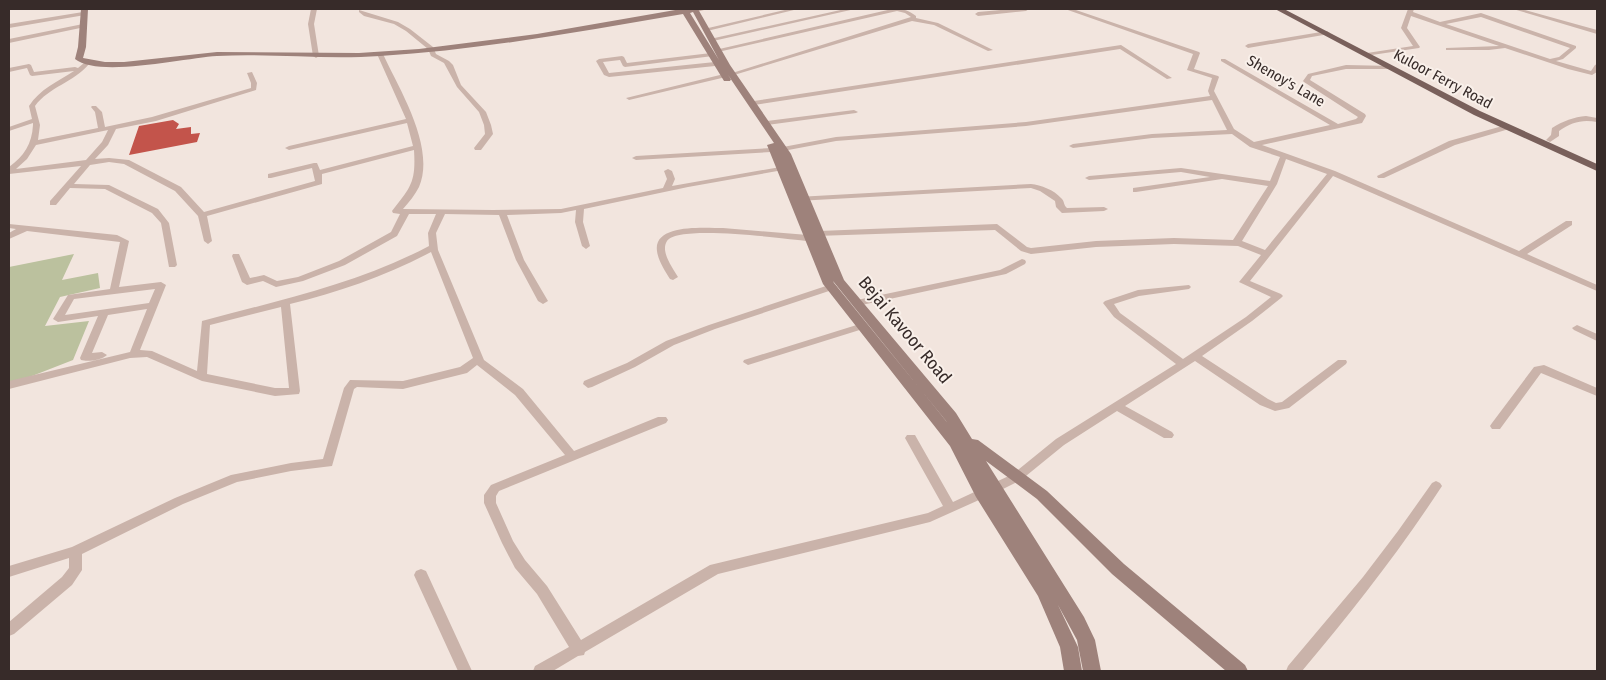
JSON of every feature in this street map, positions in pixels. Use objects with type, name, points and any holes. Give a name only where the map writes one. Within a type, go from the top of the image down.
[{"type":"main road","name":"Kuloor Ferry Road","points":[[1279,9],[1472,104],[1597,161]]},
{"type":"main road","name":"Kuloor Ferry Road","points":[[1292,9],[1372,54],[1390,67],[1506,127],[1597,168]]},
{"type":"main road","points":[[83,11],[80,59],[85,66],[254,52],[316,56],[380,54],[570,32],[691,10]]},
{"type":"main road","name":"Bejai Kavoor Road","points":[[691,10],[713,39],[715,56]]},
{"type":"main road","name":"Bejai Kavoor Road","points":[[691,10],[726,76],[779,151],[783,168],[799,198]]},
{"type":"main road","name":"Bejai Kavoor Road","points":[[726,76],[754,103],[767,123],[813,236],[839,281],[951,416],[962,442],[1044,592],[1069,647],[1072,671]]},
{"type":"main road","name":"Bejai Kavoor Road","points":[[813,236],[817,263],[832,288],[962,442]]},
{"type":"main road","points":[[962,442],[1042,495],[1118,569],[1239,671]]},
{"type":"main road","name":"Bejai Kavoor Road","points":[[988,491],[1078,622],[1086,640],[1092,671]]},
{"type":"street","points":[[314,9],[311,24],[316,56]]},
{"type":"street","points":[[691,10],[705,9]]},
{"type":"street","points":[[707,29],[795,9]]},
{"type":"street","points":[[713,39],[852,9]]},
{"type":"street","points":[[626,68],[640,72],[715,56],[898,9],[914,17],[912,20]]},
{"type":"street","points":[[978,14],[1026,9]]},
{"type":"street","points":[[1068,9],[1197,53],[1190,70],[1216,77],[1211,91],[1213,98],[1233,132],[1253,145],[1332,173],[1597,288]]},
{"type":"street","points":[[1516,9],[1597,32]]},
{"type":"street","points":[[9,26],[83,11]]},
{"type":"street","points":[[361,11],[377,20],[402,27],[431,49],[433,55],[444,59],[452,67],[458,85],[485,112],[489,134],[478,148]]},
{"type":"street","points":[[1372,54],[1417,47],[1404,28],[1410,11],[1503,46],[1550,61],[1592,72],[1596,70],[1597,66]]},
{"type":"street","points":[[1441,23],[1481,15],[1574,47],[1561,58],[1550,61]]},
{"type":"street","points":[[629,98],[726,76],[912,20],[936,24],[990,50]]},
{"type":"street","points":[[9,42],[83,26]]},
{"type":"street","points":[[1248,46],[1327,33]]},
{"type":"street","points":[[1448,49],[1460,47],[1488,50],[1503,46]]},
{"type":"street","points":[[754,103],[1121,47],[1169,78]]},
{"type":"street","points":[[380,54],[409,120],[417,147],[416,182],[396,211],[543,213],[580,208],[783,168]]},
{"type":"street","name":"Shenoy's Lane","points":[[1223,60],[1336,125]]},
{"type":"street","points":[[9,70],[29,66],[32,74],[38,74],[85,66]]},
{"type":"street","points":[[35,143],[36,120],[32,106],[35,100],[60,81],[85,66]]},
{"type":"street","points":[[1253,145],[1360,120],[1362,116],[1306,81],[1310,75],[1346,67],[1390,67]]},
{"type":"street","points":[[9,171],[35,143],[153,119],[254,89],[250,73]]},
{"type":"street","points":[[636,158],[779,151],[845,138],[1026,124],[1213,98]]},
{"type":"street","points":[[94,107],[98,112],[102,130]]},
{"type":"street","points":[[767,123],[854,112]]},
{"type":"street","points":[[1550,140],[1555,136],[1555,130],[1563,124],[1588,118],[1597,120]]},
{"type":"street","points":[[9,129],[36,120]]},
{"type":"street","points":[[289,148],[409,120]]},
{"type":"street","points":[[1382,176],[1452,143],[1506,127]]},
{"type":"street","points":[[53,203],[70,186],[105,143],[114,128]]},
{"type":"street","points":[[1074,146],[1152,136],[1233,132]]},
{"type":"street","points":[[318,174],[417,147]]},
{"type":"street","points":[[1236,243],[1273,184],[1284,156]]},
{"type":"street","points":[[9,171],[109,160],[126,162],[137,166],[178,189],[202,215],[208,241]]},
{"type":"street","points":[[202,215],[319,182],[314,165],[271,176]]},
{"type":"street","points":[[1089,178],[1173,170],[1229,176],[1273,184]]},
{"type":"street","points":[[666,190],[671,179],[668,171]]},
{"type":"street","points":[[540,671],[715,569],[930,517],[1016,477],[1060,442],[1195,356],[1278,296],[1244,282],[1332,173]]},
{"type":"street","points":[[1136,190],[1229,176]]},
{"type":"street","points":[[70,186],[106,187],[155,211],[165,223],[172,265]]},
{"type":"street","points":[[799,198],[1031,186],[1041,188],[1059,200],[1060,207],[1065,210],[1104,209]]},
{"type":"street","points":[[580,208],[579,222],[586,246]]},
{"type":"street","points":[[236,256],[247,282],[264,278],[276,284],[300,279],[342,263],[394,234],[406,211]]},
{"type":"street","points":[[441,213],[432,233],[434,247],[448,287],[479,359],[493,374],[519,392],[572,456]]},
{"type":"street","points":[[502,213],[520,260],[543,301]]},
{"type":"street","points":[[1521,254],[1569,223]]},
{"type":"street","points":[[9,226],[117,238],[126,241],[114,291]]},
{"type":"street","points":[[9,236],[29,228]]},
{"type":"street","points":[[673,277],[661,250],[661,244],[665,238],[674,234],[708,232],[813,236],[997,228],[1024,249],[1031,251],[1096,244],[1174,241],[1236,243],[1268,254]]},
{"type":"street","points":[[202,377],[205,323],[340,287],[419,256],[434,247]]},
{"type":"street","points":[[857,303],[1004,272],[1022,262]]},
{"type":"street","points":[[135,351],[161,285],[71,297],[58,319],[153,305]]},
{"type":"street","points":[[1183,364],[1117,315],[1108,303],[1138,293],[1186,287]]},
{"type":"street","points":[[588,384],[631,365],[670,343],[712,326],[832,288]]},
{"type":"street","points":[[104,313],[85,358],[135,351],[148,353],[202,377],[274,392],[295,391],[285,302]]},
{"type":"street","points":[[748,362],[863,326]]},
{"type":"street","points":[[1577,328],[1597,338]]},
{"type":"street","points":[[9,385],[135,351]]},
{"type":"street","points":[[1195,356],[1264,402],[1276,406],[1285,405],[1342,362]]},
{"type":"street","points":[[9,571],[75,551],[179,501],[235,478],[291,467],[328,463],[350,388],[354,383],[403,385],[463,370],[479,359]]},
{"type":"street","points":[[1496,426],[1538,370],[1544,369],[1597,392]]},
{"type":"street","points":[[1117,406],[1168,436]]},
{"type":"street","points":[[579,650],[542,590],[520,564],[508,543],[490,503],[490,495],[495,488],[662,420]]},
{"type":"street","points":[[911,438],[950,508]]},
{"type":"street","points":[[1292,671],[1344,613],[1394,548],[1436,486]]},
{"type":"street","points":[[9,630],[67,581],[76,570],[75,551]]},
{"type":"street","points":[[421,574],[465,671]]},
{"type":"green space","points":[[74,254],[62,280],[98,273],[100,288],[60,297],[45,326],[89,321],[73,360],[9,385],[9,267]]},
{"type":"building","points":[[173,120],[179,124],[176,129],[191,127],[191,134],[200,133],[197,142],[129,155],[139,126]]}]
